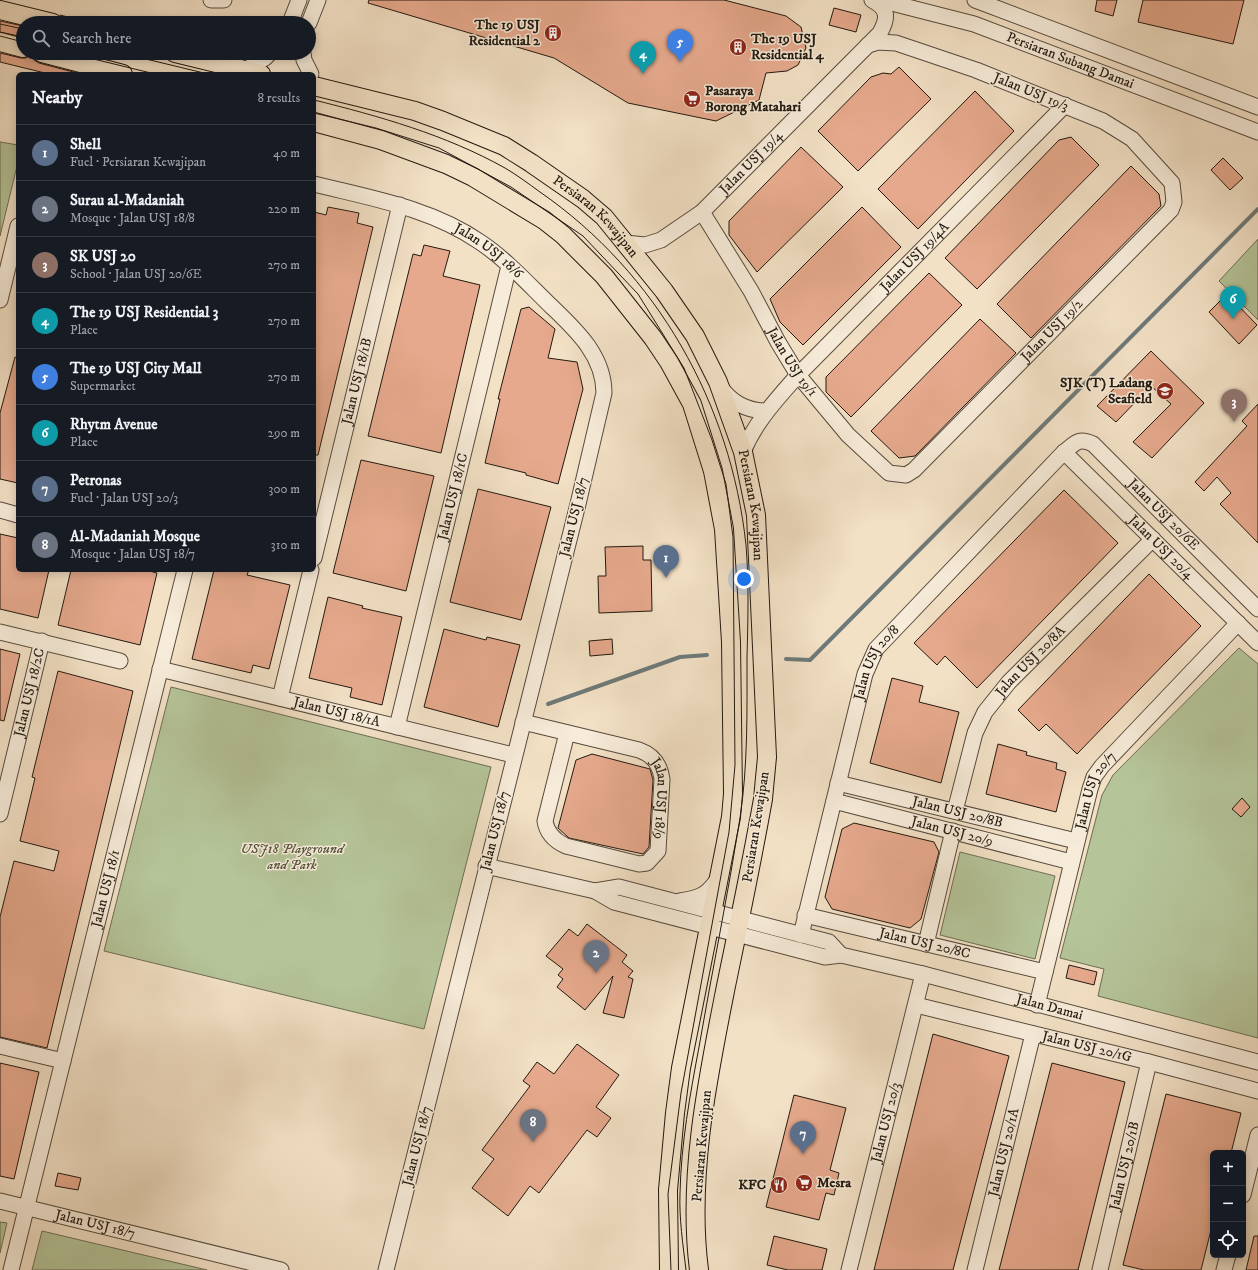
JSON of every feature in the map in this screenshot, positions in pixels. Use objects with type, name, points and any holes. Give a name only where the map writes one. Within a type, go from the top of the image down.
[{"type":"main road","points":[[0,10],[24,16]]},
{"type":"main road","points":[[0,42],[16,46]]},
{"type":"main road","points":[[69,60],[115,72]]},
{"type":"main road","points":[[204,60],[253,72]]},
{"type":"main road","name":"Persiaran Kewajipan","points":[[316,83],[415,112],[504,146],[583,199],[604,217],[664,291],[695,336],[718,382],[743,452],[756,514],[767,757],[763,799],[703,1104],[697,1192],[699,1270]]},
{"type":"main road","name":"Persiaran Kewajipan","points":[[316,123],[381,140],[446,164],[473,177],[544,220],[563,235],[604,276],[653,338],[680,381],[692,404],[714,472],[724,529],[731,642],[734,763],[731,817],[681,1068],[668,1184],[669,1270]]},
{"type":"street","points":[[211,0],[224,0]]},
{"type":"street","points":[[293,16],[299,0]]},
{"type":"street","points":[[312,16],[318,0]]},
{"type":"street","name":"Jalan USJ 19/4","points":[[625,242],[645,245],[661,240],[702,212],[880,33],[886,22],[885,9],[872,0]]},
{"type":"street","name":"Persiaran Subang Damai","points":[[880,0],[974,24],[1258,132]]},
{"type":"street","name":"Persiaran Subang Damai","points":[[975,0],[1258,108]]},
{"type":"street","name":"Jalan USJ 19/3","points":[[868,45],[878,42],[896,43],[976,70],[1103,121],[1132,139],[1172,184]]},
{"type":"street","points":[[253,72],[263,60]]},
{"type":"street","points":[[304,60],[309,72]]},
{"type":"street","name":"Jalan USJ 19/4A","points":[[743,452],[749,437],[766,411],[798,375],[1065,105]]},
{"type":"street","name":"Jalan USJ 18/6","points":[[316,184],[400,205],[422,213],[462,231],[492,250],[584,339],[601,370],[604,393]]},
{"type":"street","name":"Jalan USJ 19/2","points":[[914,470],[1171,210],[1174,202],[1172,184]]},
{"type":"street","name":"Jalan USJ 18/1B","points":[[316,550],[400,205]]},
{"type":"street","name":"Jalan USJ 19/1","points":[[702,212],[751,291],[778,342],[798,375],[848,435],[889,473],[906,475],[914,470]]},
{"type":"street","points":[[0,300],[16,234]]},
{"type":"street","name":"Jalan USJ 18/1C","points":[[397,727],[509,266]]},
{"type":"street","points":[[718,382],[729,397],[742,407],[766,411]]},
{"type":"street","name":"Jalan USJ 18/7","points":[[386,1270],[604,393]]},
{"type":"street","name":"Jalan USJ 20/6E","points":[[1064,452],[1079,441],[1084,440],[1093,444],[1258,609]]},
{"type":"street","name":"Jalan USJ 20/4","points":[[1064,452],[1258,643]]},
{"type":"street","name":"Jalan USJ 20/8","points":[[801,935],[865,674],[876,649],[1064,452]]},
{"type":"street","points":[[0,510],[16,514]]},
{"type":"street","name":"Jalan USJ 20/8A","points":[[955,812],[976,733],[985,712],[993,700],[1009,682],[1153,539]]},
{"type":"street","name":"Jalan USJ 18/1","points":[[12,1270],[184,572]]},
{"type":"street","points":[[280,698],[311,572]]},
{"type":"street","name":"Jalan USJ 20/7","points":[[1037,1005],[1076,841],[1094,777],[1102,766],[1238,623]]},
{"type":"street","points":[[0,632],[120,661]]},
{"type":"street","name":"Jalan USJ 18/2C","points":[[0,814],[42,641]]},
{"type":"street","name":"Jalan USJ 18/1A","points":[[160,669],[513,755]]},
{"type":"street","name":"Jalan USJ 18/9","points":[[523,722],[639,750],[647,753],[656,761],[662,779],[658,851],[647,863],[639,864],[566,846],[557,842],[551,836],[546,827],[546,821],[567,733]]},
{"type":"street","name":"Jalan USJ 20/8B","points":[[838,783],[1076,841]]},
{"type":"street","name":"Jalan USJ 20/9","points":[[834,801],[1072,862]]},
{"type":"street","points":[[926,944],[953,831]]},
{"type":"street","points":[[486,866],[595,891],[614,902],[711,919]]},
{"type":"street","points":[[676,902],[698,898],[713,887],[719,877]]},
{"type":"street","points":[[595,891],[618,887],[676,902],[711,919]]},
{"type":"street","name":"Jalan USJ 20/8C","points":[[805,915],[1045,972]]},
{"type":"street","name":"Jalan Damai","points":[[711,919],[739,926],[801,935],[829,942],[841,955]]},
{"type":"street","name":"Jalan Damai","points":[[739,926],[825,957],[841,955],[923,974],[1258,1062]]},
{"type":"street","name":"Jalan USJ 20/3","points":[[849,1270],[923,974]]},
{"type":"street","name":"Jalan USJ 20/1G","points":[[916,1005],[1149,1062],[1258,1091]]},
{"type":"street","name":"Jalan USJ 20/1A","points":[[975,1270],[1033,1034]]},
{"type":"street","points":[[0,1046],[63,1061]]},
{"type":"street","name":"Jalan USJ 20/1B","points":[[1100,1270],[1149,1062]]},
{"type":"street","points":[[1245,1186],[1258,1135]]},
{"type":"street","name":"Jalan USJ 18/7","points":[[0,1201],[281,1270]]},
{"type":"street","points":[[1224,1270],[1227,1258]]},
{"type":"green space","points":[[0,142],[16,145],[16,170],[0,236]]},
{"type":"green space","points":[[1258,239],[1258,320],[1219,281]]},
{"type":"green space","points":[[1239,648],[1258,664],[1258,1038],[1098,996],[1104,969],[1060,958],[1102,795],[1113,775]]},
{"type":"green space","name":"USJ18 Playground and Park","points":[[171,687],[491,767],[424,1029],[104,951]]},
{"type":"green space","points":[[960,852],[1055,876],[1035,959],[940,935]]},
{"type":"green space","points":[[0,1222],[7,1223],[0,1253]]},
{"type":"green space","points":[[42,1231],[207,1270],[32,1270]]},
{"type":"building","points":[[369,0],[724,0],[786,16],[801,27],[806,48],[798,65],[787,71],[766,73],[759,100],[716,121],[628,103],[554,58],[368,3]]},
{"type":"building","points":[[1097,0],[1117,0],[1113,16],[1095,11]]},
{"type":"building","points":[[1143,0],[1244,0],[1233,44],[1138,22]]},
{"type":"building","points":[[834,8],[861,15],[856,32],[829,25]]},
{"type":"building","points":[[0,21],[16,24],[16,35],[0,32]]},
{"type":"building","points":[[0,53],[16,57],[16,60],[34,60],[39,63],[73,72],[41,72],[0,62]]},
{"type":"building","points":[[899,67],[931,99],[858,171],[818,131],[871,77],[883,73],[891,74]]},
{"type":"building","points":[[975,91],[1014,131],[918,229],[878,189]]},
{"type":"building","points":[[1071,137],[1099,165],[977,289],[945,258],[1059,140]]},
{"type":"building","points":[[801,147],[843,187],[757,272],[729,235],[729,221]]},
{"type":"building","points":[[1223,158],[1243,178],[1230,190],[1211,170]]},
{"type":"building","points":[[1131,166],[1159,194],[1161,206],[1031,338],[997,304]]},
{"type":"building","points":[[328,207],[359,213],[357,223],[373,227],[318,455],[316,455],[316,212],[326,215]]},
{"type":"building","points":[[862,207],[901,247],[803,345],[780,322],[770,299]]},
{"type":"building","points":[[424,245],[450,251],[443,276],[480,285],[441,453],[368,436],[413,254],[421,256]]},
{"type":"building","points":[[929,273],[962,305],[851,417],[826,392],[826,377]]},
{"type":"building","points":[[1227,294],[1257,325],[1239,344],[1209,312]]},
{"type":"building","points":[[529,307],[555,329],[548,358],[577,362],[583,389],[558,484],[526,475],[526,473],[485,463],[500,399],[498,399],[521,309]]},
{"type":"building","points":[[980,319],[1016,353],[915,456],[899,458],[871,431]]},
{"type":"building","points":[[1151,351],[1204,403],[1152,458],[1133,442],[1171,404],[1151,386],[1116,422],[1097,406]]},
{"type":"building","points":[[15,357],[16,483],[0,479],[0,413]]},
{"type":"building","points":[[1258,404],[1258,543],[1220,504],[1231,493],[1217,477],[1204,491],[1195,482],[1247,426],[1242,421]]},
{"type":"building","points":[[361,460],[434,476],[406,591],[333,573]]},
{"type":"building","points":[[478,489],[551,507],[521,620],[450,602]]},
{"type":"building","points":[[1064,490],[1118,543],[977,688],[945,656],[937,665],[914,643]]},
{"type":"building","points":[[0,534],[16,538],[16,572],[49,572],[38,618],[0,609]]},
{"type":"building","points":[[643,546],[643,560],[651,560],[652,611],[599,613],[598,576],[606,576],[605,547]]},
{"type":"building","points":[[71,572],[157,573],[140,645],[58,625]]},
{"type":"building","points":[[214,572],[248,572],[247,575],[290,585],[269,669],[253,665],[251,673],[192,659]]},
{"type":"building","points":[[1149,574],[1201,626],[1077,754],[1046,724],[1039,731],[1018,710]]},
{"type":"building","points":[[328,597],[363,606],[362,608],[402,617],[382,705],[350,697],[352,688],[309,678]]},
{"type":"building","points":[[444,629],[486,640],[487,637],[520,645],[498,727],[424,707]]},
{"type":"building","points":[[612,639],[613,654],[590,656],[589,641]]},
{"type":"building","points":[[0,649],[20,654],[4,721],[0,720]]},
{"type":"building","points":[[58,671],[133,691],[47,1048],[0,1037],[0,917],[14,861],[54,871],[59,851],[20,841],[35,778],[32,777]]},
{"type":"building","points":[[892,678],[923,686],[919,702],[959,712],[941,783],[870,763]]},
{"type":"building","points":[[998,744],[1027,752],[1026,755],[1057,763],[1056,769],[1066,772],[1056,812],[986,794]]},
{"type":"building","points":[[592,754],[650,769],[653,780],[649,847],[643,854],[569,838],[558,828],[576,760]]},
{"type":"building","points":[[1242,798],[1250,807],[1241,817],[1232,809]]},
{"type":"building","points":[[854,823],[934,842],[939,852],[921,919],[910,928],[832,909],[825,897],[842,829]]},
{"type":"building","points":[[587,924],[627,955],[622,962],[633,971],[628,977],[633,979],[624,1018],[603,1013],[613,976],[585,1010],[557,987],[563,979],[558,975],[563,969],[546,956],[569,929],[578,936]]},
{"type":"building","points":[[1069,965],[1097,972],[1094,985],[1066,978]]},
{"type":"building","points":[[933,1034],[1009,1056],[953,1270],[874,1270]]},
{"type":"building","points":[[577,1044],[619,1075],[596,1107],[611,1118],[597,1137],[587,1130],[539,1193],[530,1186],[508,1216],[472,1188],[494,1159],[482,1150],[530,1086],[523,1081],[537,1062],[554,1074]]},
{"type":"building","points":[[0,1063],[39,1072],[14,1179],[0,1176]]},
{"type":"building","points":[[1052,1063],[1125,1082],[1078,1270],[999,1270]]},
{"type":"building","points":[[1166,1094],[1241,1113],[1232,1150],[1210,1150],[1210,1234],[1201,1270],[1144,1270],[1123,1265]]},
{"type":"building","points":[[794,1095],[846,1108],[830,1170],[839,1173],[834,1195],[826,1193],[819,1220],[766,1207]]},
{"type":"building","points":[[58,1173],[81,1178],[78,1190],[55,1186]]},
{"type":"building","points":[[774,1236],[827,1249],[822,1270],[788,1270],[767,1265]]},
{"type":"building","points":[[1254,1236],[1258,1236],[1258,1270],[1246,1270]]},
{"type":"waterway","points":[[786,659],[810,660],[1258,209]]},
{"type":"waterway","points":[[548,704],[680,657],[707,655]]},
{"type":"tram line","points":[[0,24],[16,27]]},
{"type":"tram line","points":[[0,36],[16,40]]},
{"type":"tram line","points":[[98,60],[147,72]]},
{"type":"tram line","points":[[150,60],[200,72]]},
{"type":"tram line","points":[[316,101],[412,128],[436,136],[483,156],[505,168],[540,192],[582,225],[619,262],[653,302],[681,346],[705,393],[724,442],[738,493],[746,545],[748,573],[746,758],[740,818],[686,1120],[680,1202],[686,1270]]},
{"type":"tram line","points":[[316,113],[376,128],[439,148],[511,187],[583,236],[638,294],[684,368],[712,440],[726,484],[733,537],[735,765],[729,832],[681,1093],[668,1194],[671,1270]]},
{"type":"place","name":"The 19 USJ Residential 2","points":[[553,33]]},
{"type":"place","name":"The 19 USJ Residential 4","points":[[738,47]]},
{"type":"place","name":"The 19 USJ City Mall","points":[[680,62]]},
{"type":"place","name":"The 19 USJ Residential 3","points":[[643,74]]},
{"type":"place","name":"Pasaraya Borong Matahari","points":[[692,99]]},
{"type":"place","name":"Rhytm Avenue","points":[[1233,319]]},
{"type":"place","name":"SJK (T) Ladang Seafield","points":[[1165,391]]},
{"type":"place","name":"SK USJ 20","points":[[1234,422]]},
{"type":"place","name":"Shell","points":[[666,578]]},
{"type":"place","name":"Surau al-Madaniah","points":[[596,973]]},
{"type":"place","name":"Al-Madaniah Mosque","points":[[533,1142]]},
{"type":"place","name":"Petronas","points":[[803,1154]]},
{"type":"place","name":"Mesra","points":[[804,1183]]},
{"type":"place","name":"KFC","points":[[779,1185]]}]
